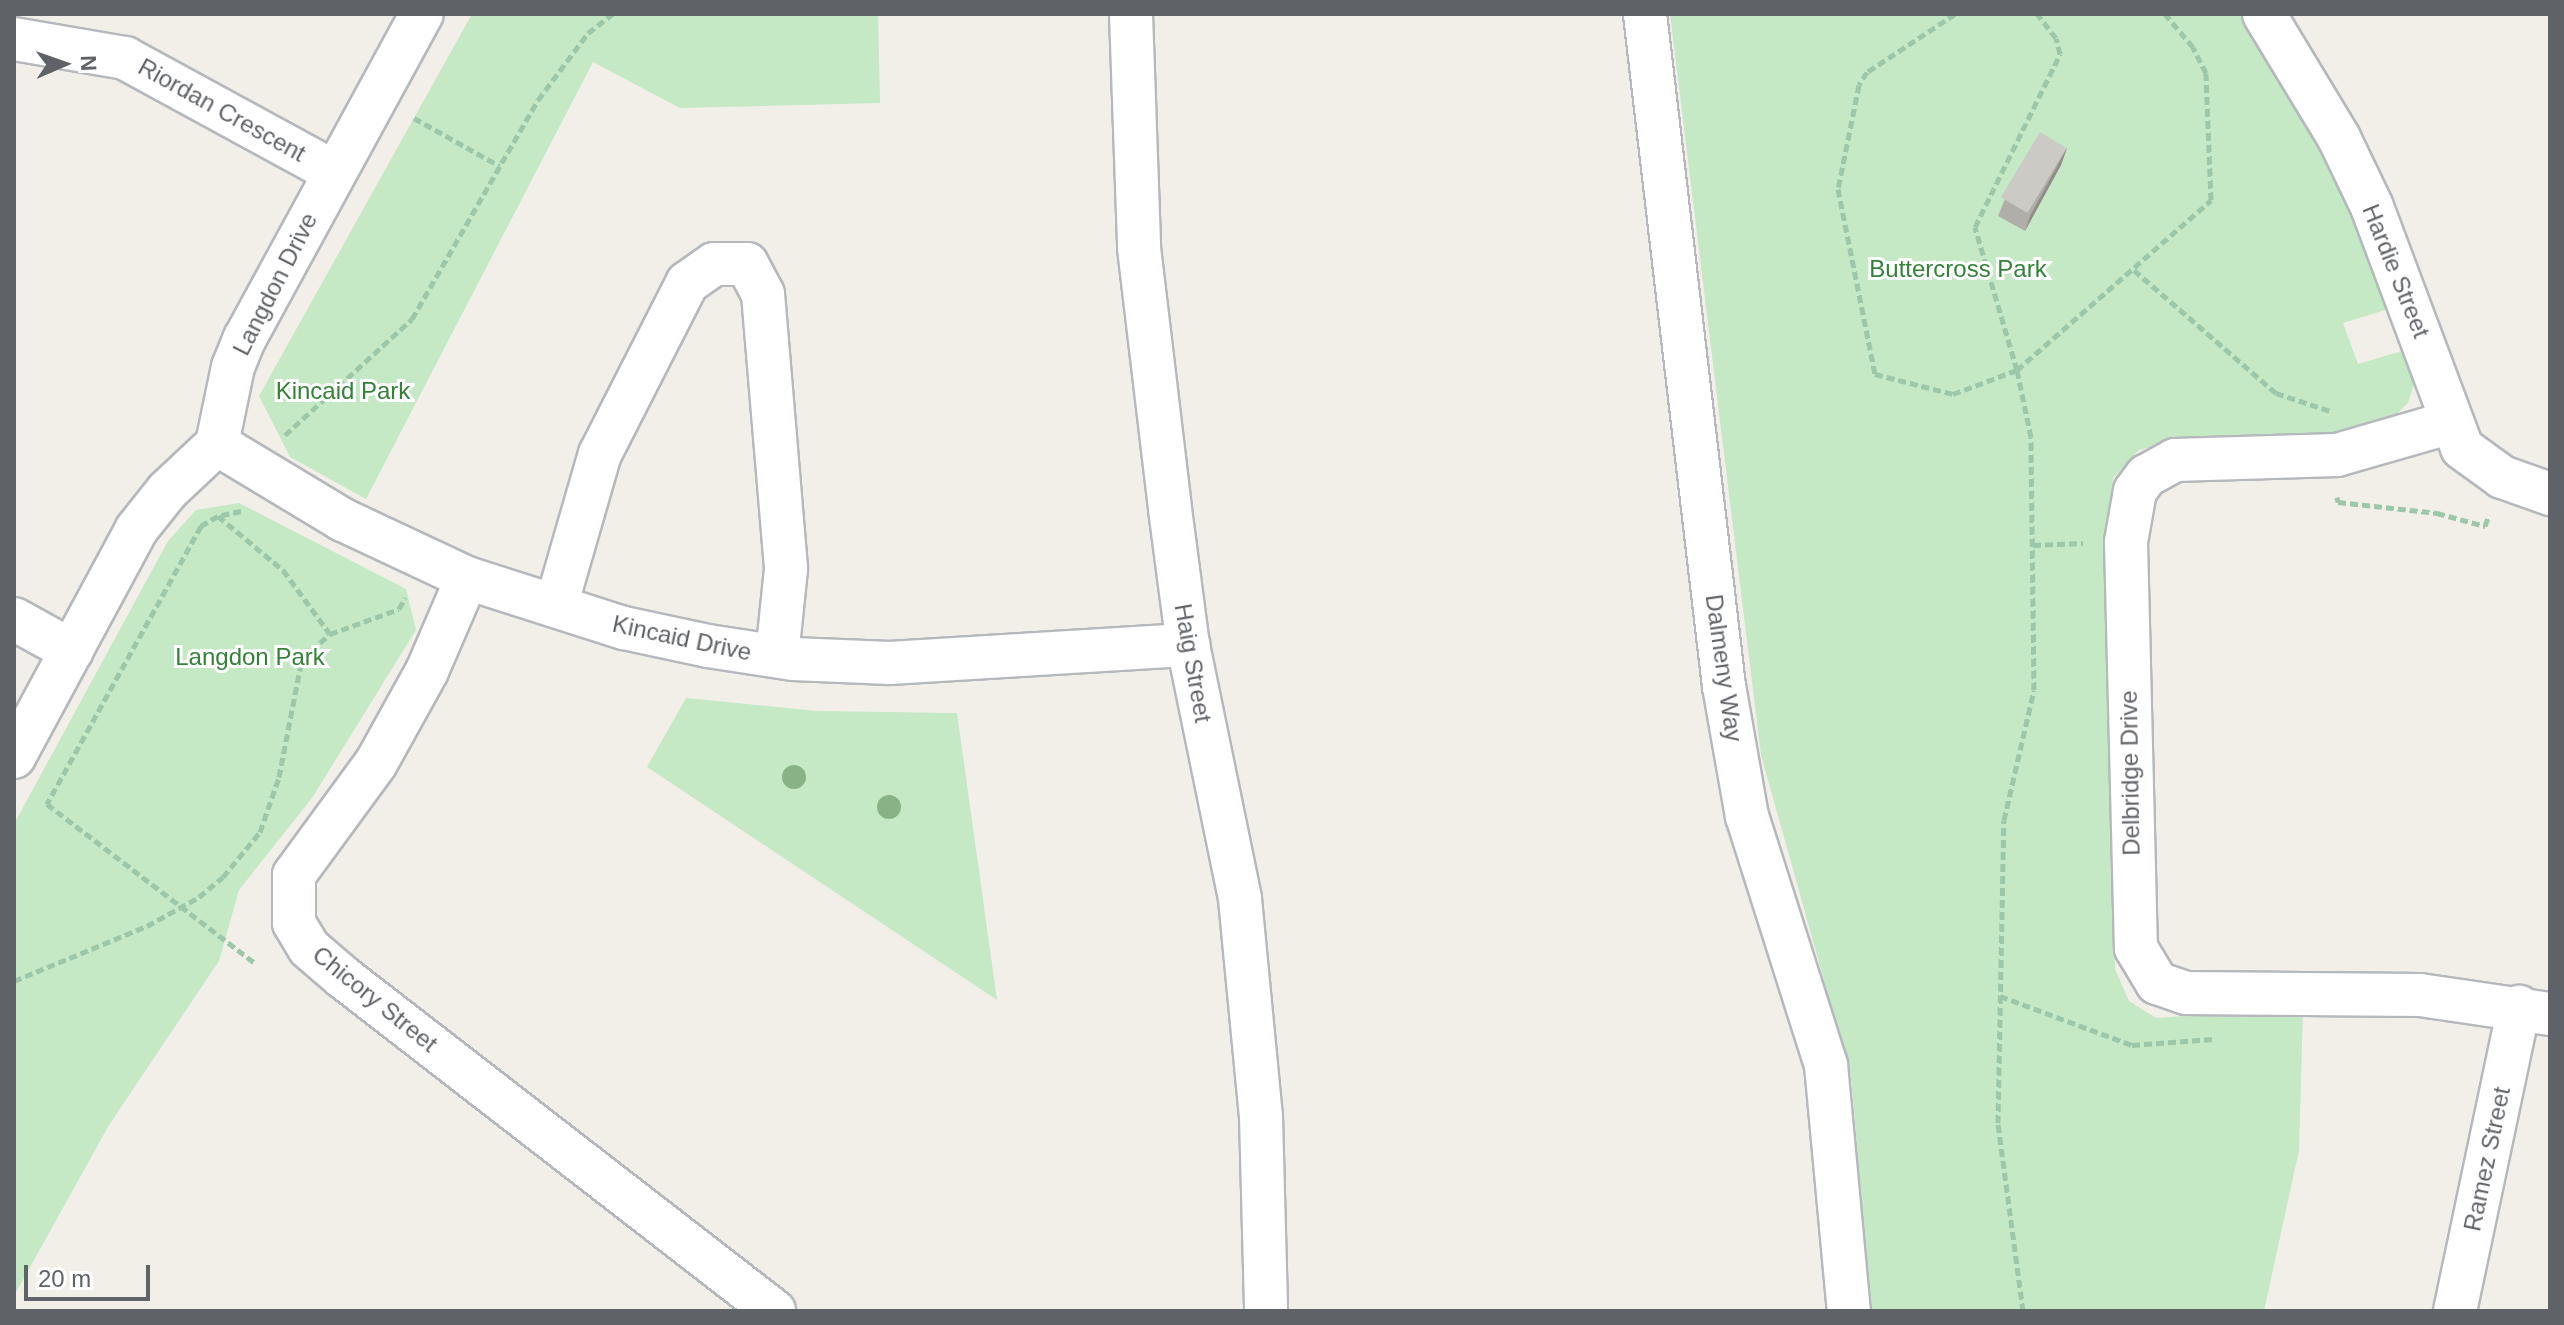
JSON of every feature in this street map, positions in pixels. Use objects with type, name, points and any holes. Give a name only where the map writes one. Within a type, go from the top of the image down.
[{"type":"street","name":"Langdon Drive","points":[[217,444],[233,367],[245,338],[422,14]]},
{"type":"street","name":"Haig Street","points":[[1131,14],[1139,248],[1188,645],[1240,899],[1261,1116],[1266,1311]]},
{"type":"street","name":"Dalmeny Way","points":[[1645,14],[1724,686],[1747,816],[1826,1065],[1849,1311]]},
{"type":"street","name":"Hardie Street","points":[[2264,14],[2339,138],[2372,207],[2408,293],[2448,423],[2462,448],[2478,463],[2550,494]]},
{"type":"street","name":"Riordan Crescent","points":[[14,39],[125,58],[334,172]]},
{"type":"street","points":[[556,606],[600,454],[687,283],[714,264],[747,264],[763,294],[786,569],[777,656]]},
{"type":"street","name":"Delbridge Drive","points":[[2448,423],[2356,452],[2196,457],[2161,465],[2135,491],[2126,542],[2136,948],[2148,974],[2169,990],[2420,995],[2534,1011]]},
{"type":"street","name":"Kincaid Drive","points":[[217,444],[343,520],[467,578],[624,628],[777,656],[906,663],[1188,645]]},
{"type":"street","points":[[14,757],[136,530],[167,491],[217,444]]},
{"type":"street","name":"Chicory Street","points":[[467,578],[427,671],[376,763],[294,875],[290,898],[294,923],[309,948],[344,978],[774,1311]]},
{"type":"street","points":[[14,619],[72,651]]},
{"type":"street","name":"Ramez Street","points":[[2455,1311],[2534,1011]]},
{"type":"path","points":[[253,466],[412,319],[538,100],[588,33],[612,14]]},
{"type":"path","points":[[1955,14],[1867,72],[1859,85],[1840,162],[1842,228],[1875,374],[1953,394],[2017,370],[2211,200],[2206,73],[2193,47],[2165,14]]},
{"type":"path","points":[[2021,1311],[2000,1156],[2000,996],[2004,820],[2034,690],[2031,437],[2017,370],[1975,227],[2060,54],[2056,38],[2037,14]]},
{"type":"path","points":[[376,96],[500,166]]},
{"type":"path","points":[[231,510],[201,526],[47,804],[256,964]]},
{"type":"path","points":[[218,516],[283,570],[330,634]]},
{"type":"path","points":[[2033,545],[2126,542]]},
{"type":"path","points":[[14,981],[183,906],[223,877],[260,832],[279,777],[302,659],[330,634],[370,622],[407,599]]},
{"type":"path","points":[[2000,996],[2132,1045],[2150,1047],[2232,1037],[2230,991]]},
{"type":"green space","name":"Kincaid Park","points":[[472,14],[878,14],[880,103],[680,108],[593,62],[366,499],[290,457],[259,396]]},
{"type":"green space","name":"Buttercross Park","points":[[1670,14],[2241,14],[2295,93],[2350,198],[2395,307],[2343,323],[2358,364],[2409,349],[2416,378],[2408,403],[2390,420],[2339,438],[2189,438],[2139,450],[2113,478],[2108,617],[2115,969],[2129,1001],[2156,1018],[2303,1008],[2299,1150],[2264,1311],[1871,1311],[1851,1077],[1761,755]]},
{"type":"green space","name":"Langdon Park","points":[[239,503],[406,589],[416,630],[312,798],[239,890],[219,961],[109,1125],[14,1296],[14,824],[168,541],[196,510]]},
{"type":"green space","points":[[686,698],[816,711],[957,713],[997,1000],[647,767]]},
{"type":"building","points":[[2040,132],[2067,148],[2027,213],[2001,197]]}]
